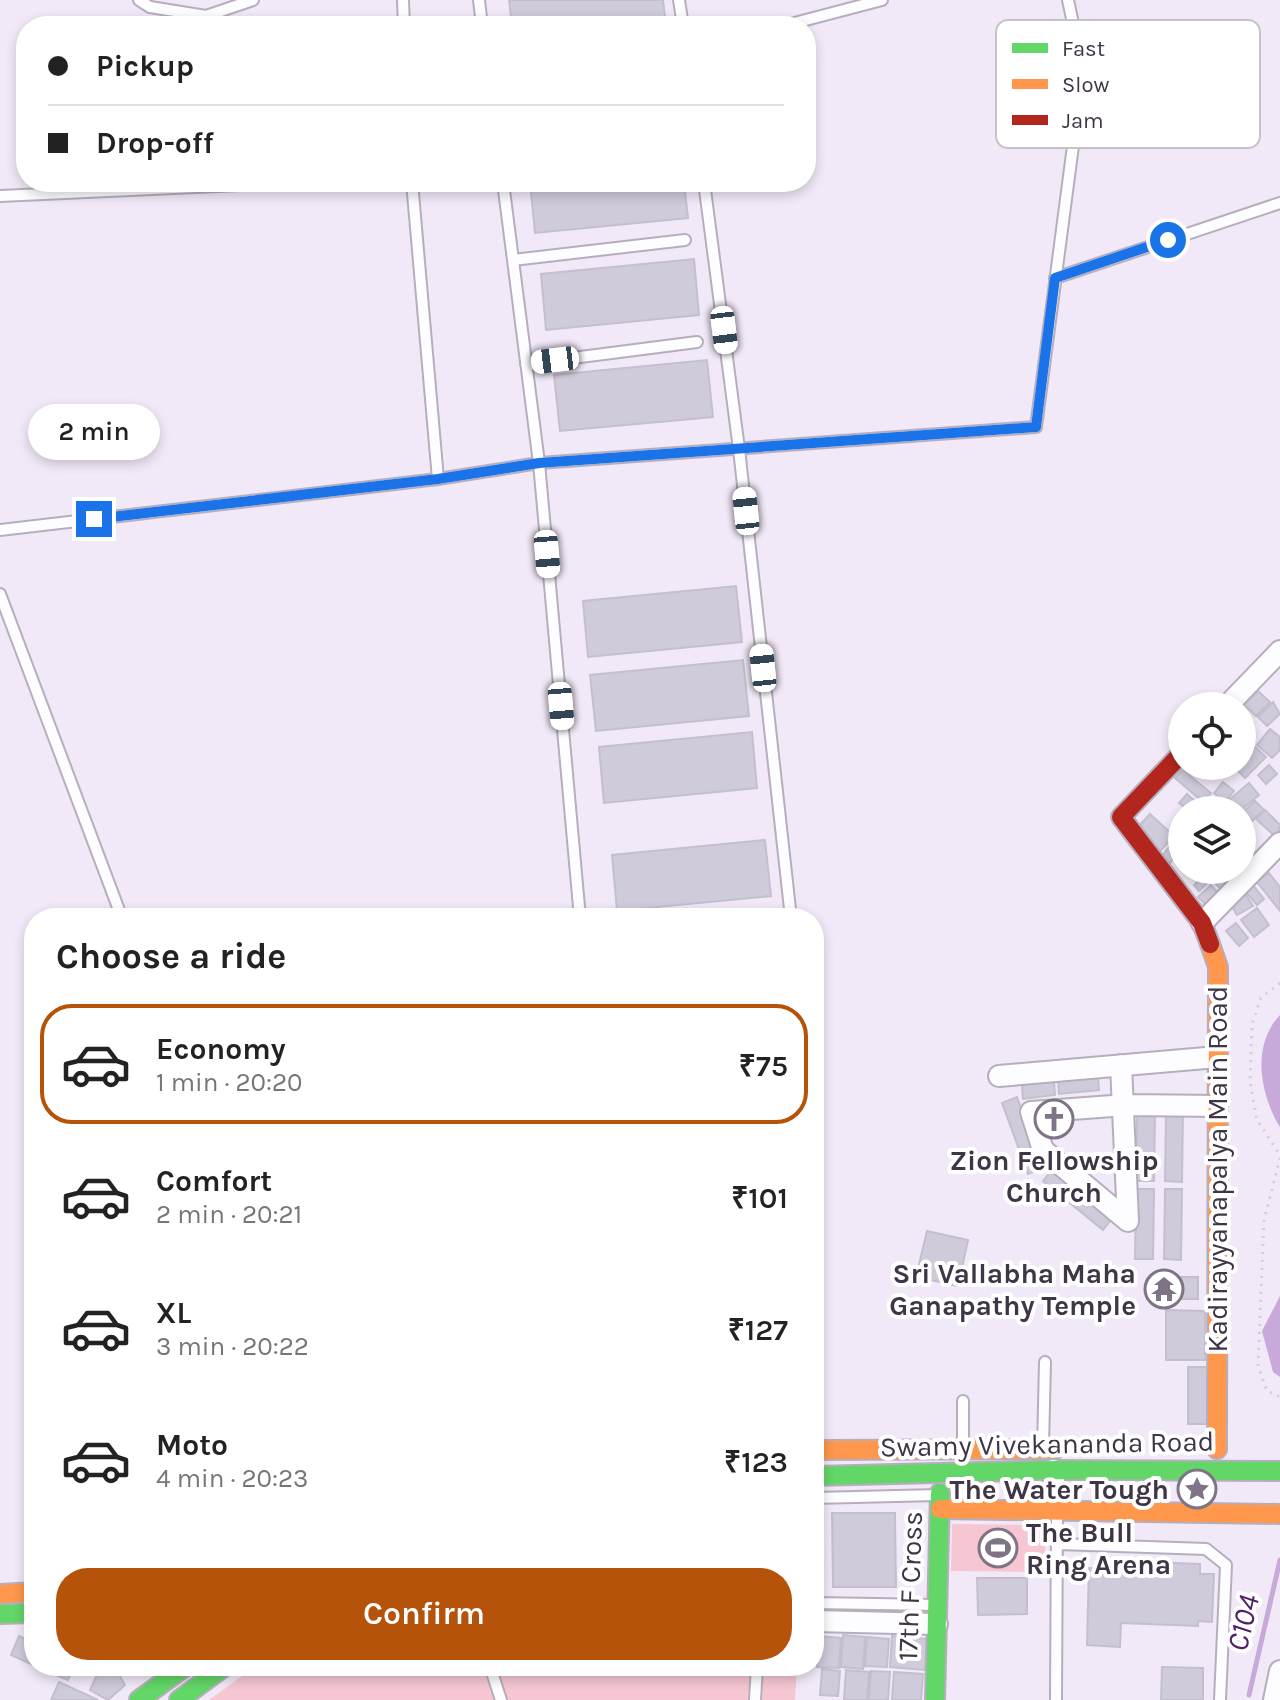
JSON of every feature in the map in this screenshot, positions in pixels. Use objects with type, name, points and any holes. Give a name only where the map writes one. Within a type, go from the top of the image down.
[{"type":"street","points":[[1240,692],[1280,651]]},
{"type":"street","name":"Kadirayyanapalya Main Road","points":[[1168,768],[1121,817],[1202,923],[1218,967],[1217,1449]]},
{"type":"street","points":[[1202,923],[1280,843]]},
{"type":"street","points":[[999,1076],[1217,1057]]},
{"type":"street","points":[[1121,1065],[1126,1105],[1128,1221],[1043,1150],[1031,1112],[1126,1105],[1217,1106]]},
{"type":"street","name":"Swamy Vivekananda Road","points":[[824,1450],[1075,1449]]},
{"type":"street","points":[[1053,1470],[1057,1511]]},
{"type":"street","name":"Swamy Vivekananda Road","points":[[824,1476],[1053,1470],[1280,1471]]},
{"type":"street","name":"17th F Cross","points":[[935,1700],[942,1473]]},
{"type":"street","points":[[940,1502],[1057,1511],[1280,1514]]},
{"type":"street","points":[[0,1594],[24,1593]]},
{"type":"street","points":[[0,1614],[24,1613]]},
{"type":"street","points":[[824,1620],[937,1614]]},
{"type":"street","points":[[1274,1700],[1280,1674]]},
{"type":"street","points":[[139,1700],[172,1676]]},
{"type":"street","points":[[179,1700],[211,1676]]},
{"type":"lane","points":[[139,0],[150,7],[206,16],[253,0]]},
{"type":"lane","points":[[816,17],[882,0]]},
{"type":"lane","points":[[1068,0],[1072,20]]},
{"type":"lane","points":[[0,530],[438,479],[539,463],[1036,427],[1072,148]]},
{"type":"lane","points":[[0,196],[87,192]]},
{"type":"lane","points":[[413,192],[438,479]]},
{"type":"lane","points":[[504,192],[539,463],[579,908]]},
{"type":"lane","points":[[705,192],[739,449],[790,908]]},
{"type":"lane","points":[[1055,278],[1280,203]]},
{"type":"lane","points":[[513,260],[685,240]]},
{"type":"lane","points":[[526,364],[697,342]]},
{"type":"lane","points":[[0,594],[118,908]]},
{"type":"lane","points":[[1043,1449],[1045,1362]]},
{"type":"lane","points":[[963,1401],[963,1449]]},
{"type":"lane","points":[[824,1498],[940,1502]]},
{"type":"lane","points":[[1056,1700],[1057,1511]]},
{"type":"lane","points":[[1059,1544],[1206,1549],[1226,1565],[1220,1700]]},
{"type":"lane","points":[[824,1604],[937,1614]]},
{"type":"lane","points":[[493,1676],[501,1700]]},
{"type":"lane","points":[[755,1700],[756,1676]]},
{"type":"path","points":[[1280,983],[1261,998],[1252,1024],[1250,1082],[1257,1120],[1280,1157],[1264,1220],[1258,1366],[1267,1391],[1280,1397]]},
{"type":"shaded area","points":[[1280,1015],[1280,1127],[1267,1100],[1262,1055],[1271,1027]]},
{"type":"shaded area","points":[[1280,1296],[1280,1377],[1273,1372],[1262,1331]]},
{"type":"shaded area","name":"The Bull Ring Arena","points":[[952,1524],[1045,1525],[1045,1572],[951,1571]]},
{"type":"shaded area","points":[[242,1676],[796,1676],[795,1700],[209,1700]]},
{"type":"building","points":[[509,0],[663,0],[665,16],[511,16]]},
{"type":"building","points":[[531,192],[685,192],[688,218],[535,233]]},
{"type":"building","points":[[694,259],[699,315],[546,330],[541,274]]},
{"type":"building","points":[[707,360],[713,417],[560,431],[554,375]]},
{"type":"building","points":[[736,586],[742,642],[588,657],[583,601]]},
{"type":"building","points":[[743,660],[749,716],[596,731],[590,675]]},
{"type":"building","points":[[1258,691],[1270,702],[1256,716]]},
{"type":"building","points":[[1273,702],[1280,714],[1267,726],[1258,717]]},
{"type":"building","points":[[1270,729],[1280,737],[1280,750],[1272,758],[1257,745]]},
{"type":"building","points":[[752,732],[757,788],[604,803],[599,747]]},
{"type":"building","points":[[1256,748],[1266,757],[1256,767]]},
{"type":"building","points":[[1269,765],[1277,774],[1266,784],[1258,775]]},
{"type":"building","points":[[1177,780],[1195,780],[1211,793],[1208,796],[1196,796]]},
{"type":"building","points":[[1223,782],[1234,791],[1230,796],[1214,793]]},
{"type":"building","points":[[1249,783],[1259,795],[1256,798],[1234,796]]},
{"type":"building","points":[[1256,802],[1264,810],[1256,817]]},
{"type":"building","points":[[1265,810],[1280,825],[1278,839],[1256,819]]},
{"type":"building","points":[[1150,814],[1168,830],[1168,842],[1160,851],[1136,829]]},
{"type":"building","points":[[765,840],[771,896],[648,908],[617,908],[612,855]]},
{"type":"building","points":[[1269,873],[1280,887],[1280,911],[1257,882]]},
{"type":"building","points":[[1195,884],[1206,884],[1199,891]]},
{"type":"building","points":[[1211,885],[1218,893],[1206,905],[1198,897]]},
{"type":"building","points":[[1253,885],[1264,899],[1257,905],[1245,891]]},
{"type":"building","points":[[1243,890],[1253,906],[1237,915],[1228,900]]},
{"type":"building","points":[[1257,908],[1269,925],[1254,937],[1241,920]]},
{"type":"building","points":[[1236,923],[1248,938],[1239,946],[1226,931]]},
{"type":"building","points":[[1098,1076],[1099,1090],[1059,1094],[1058,1080]]},
{"type":"building","points":[[1054,1081],[1055,1095],[1023,1099],[1022,1085]]},
{"type":"building","points":[[1017,1097],[1043,1168],[1028,1174],[1002,1103]]},
{"type":"building","points":[[1137,1111],[1155,1111],[1154,1181],[1136,1181]]},
{"type":"building","points":[[1166,1111],[1183,1111],[1182,1182],[1165,1181]]},
{"type":"building","points":[[1054,1167],[1114,1216],[1103,1230],[1043,1181]]},
{"type":"building","points":[[1136,1189],[1154,1189],[1153,1259],[1135,1259]]},
{"type":"building","points":[[1165,1189],[1182,1189],[1181,1260],[1164,1259]]},
{"type":"building","points":[[927,1231],[968,1240],[958,1286],[916,1277]]},
{"type":"building","points":[[1155,1277],[1198,1277],[1198,1299],[1155,1299]]},
{"type":"building","points":[[1166,1310],[1205,1311],[1205,1360],[1166,1360]]},
{"type":"building","points":[[1188,1367],[1208,1367],[1208,1424],[1188,1424]]},
{"type":"building","points":[[832,1513],[895,1513],[896,1587],[833,1587]]},
{"type":"building","points":[[1118,1561],[1200,1564],[1200,1574],[1214,1574],[1212,1622],[1198,1621],[1198,1626],[1121,1623],[1120,1647],[1087,1645],[1089,1568],[1118,1569]]},
{"type":"building","points":[[977,1578],[1027,1578],[1027,1614],[978,1615]]},
{"type":"building","points":[[843,1635],[865,1637],[863,1669],[841,1667]]},
{"type":"building","points":[[19,1636],[24,1638],[24,1661],[11,1655]]},
{"type":"building","points":[[824,1636],[841,1638],[839,1668],[824,1667]]},
{"type":"building","points":[[892,1636],[927,1639],[925,1670],[890,1667]]},
{"type":"building","points":[[867,1637],[889,1639],[887,1667],[865,1666]]},
{"type":"building","points":[[1162,1667],[1203,1668],[1203,1700],[1161,1700]]},
{"type":"building","points":[[824,1669],[840,1671],[838,1696],[820,1695]]},
{"type":"building","points":[[846,1670],[869,1672],[867,1700],[844,1700]]},
{"type":"building","points":[[871,1671],[890,1672],[888,1700],[869,1700]]},
{"type":"building","points":[[894,1672],[923,1674],[921,1700],[892,1700]]},
{"type":"building","points":[[96,1676],[120,1676],[125,1685],[108,1700],[90,1690]]},
{"type":"building","points":[[59,1682],[98,1700],[51,1700]]},
{"type":"waterway","name":"C104","points":[[1249,1695],[1280,1560]]},
{"type":"traffic: fast","points":[[824,1476],[1053,1470],[1280,1471]]},
{"type":"traffic: fast","points":[[935,1700],[940,1493]]},
{"type":"traffic: fast","points":[[0,1614],[24,1613]]},
{"type":"traffic: fast","points":[[139,1700],[172,1676]]},
{"type":"traffic: fast","points":[[179,1700],[211,1676]]},
{"type":"traffic: slow","points":[[1210,944],[1218,967],[1217,1449]]},
{"type":"traffic: slow","points":[[824,1450],[1055,1449]]},
{"type":"traffic: slow","points":[[940,1509],[1280,1514]]},
{"type":"traffic: slow","points":[[0,1594],[24,1593]]},
{"type":"traffic: jam","points":[[1168,768],[1121,817],[1202,923],[1210,944]]},
{"type":"place","name":"Zion Fellowship Church","points":[[1054,1119]]},
{"type":"place","name":"Sri Vallabha Maha Ganapathy Temple","points":[[1164,1289]]},
{"type":"place","name":"The Water Tough","points":[[1197,1489]]},
{"type":"place","name":"The Bull Ring Arena","points":[[998,1548]]},
{"type":"route","points":[[94,519],[438,479],[539,463],[1036,427],[1055,278],[1168,240]]}]
